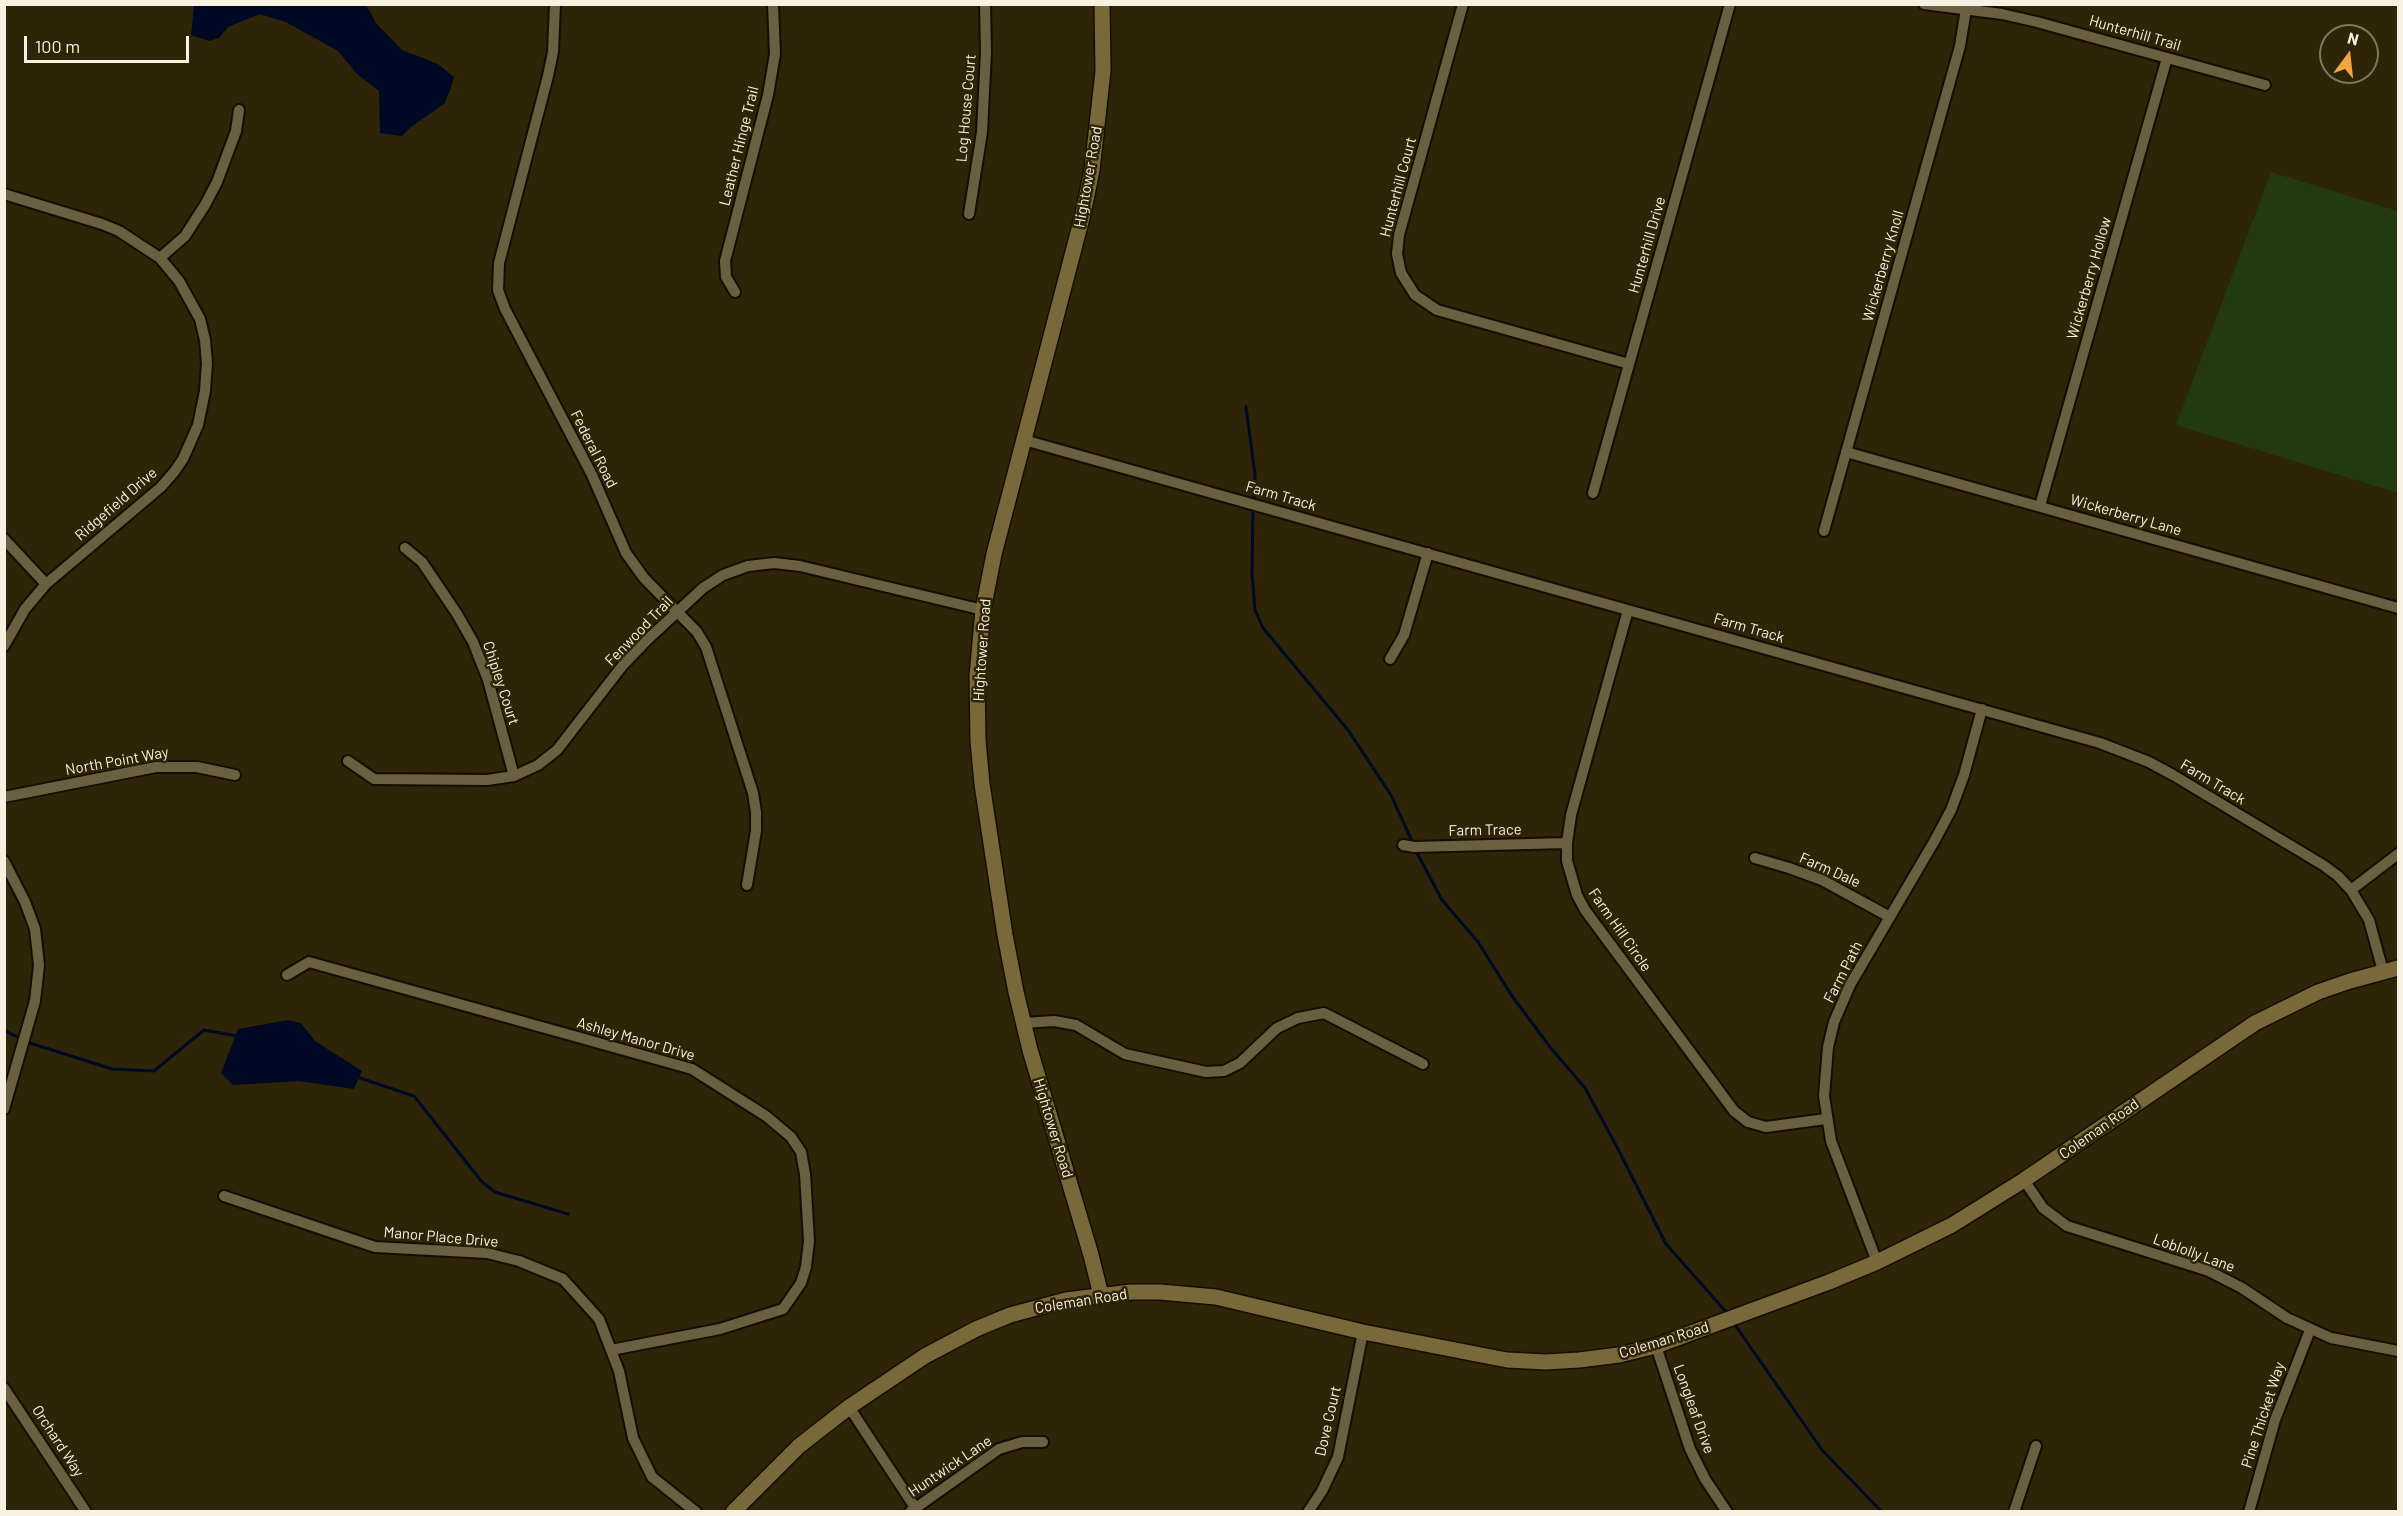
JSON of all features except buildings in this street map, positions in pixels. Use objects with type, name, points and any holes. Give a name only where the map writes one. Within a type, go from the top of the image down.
[{"type":"street","name":"Federal Road","points":[[555,4],[550,68],[499,263],[498,290],[505,309],[592,475],[626,553],[644,578],[697,632],[706,647],[753,793],[756,831],[747,885]]},
{"type":"street","name":"Leather Hinge Trail","points":[[735,292],[726,277],[725,261],[768,95],[775,54],[772,4]]},
{"type":"street","name":"Log House Court","points":[[969,214],[982,132],[986,52],[985,4]]},
{"type":"street","name":"Hightower Road","points":[[1101,1295],[1024,1023],[1005,935],[978,741],[977,676],[983,610],[994,554],[1083,214],[1092,170],[1103,71],[1102,4]]},
{"type":"street","name":"Hunterhill Court","points":[[1463,4],[1399,234],[1397,254],[1401,273],[1415,295],[1437,310],[1629,364]]},
{"type":"street","name":"Hunterhill Drive","points":[[1593,493],[1730,4]]},
{"type":"street","name":"Hunterhill Trail","points":[[1924,4],[2037,22],[2265,86]]},
{"type":"street","name":"Wickerberry Knoll","points":[[1824,531],[1960,46],[1966,9]]},
{"type":"street","name":"Wickerberry Hollow","points":[[2040,507],[2167,58]]},
{"type":"street","points":[[160,258],[185,236],[205,205],[217,182],[236,131],[239,111]]},
{"type":"street","name":"Ridgefield Drive","points":[[4,194],[102,224],[119,231],[160,258],[179,281],[190,300],[200,319],[205,340],[205,391],[198,425],[183,459],[161,487],[46,584],[25,609],[4,646]]},
{"type":"street","name":"Farm Track","points":[[1024,440],[2100,743],[2149,762],[2323,865],[2351,890],[2369,920],[2391,970]]},
{"type":"street","name":"Wickerberry Lane","points":[[1846,452],[2398,608]]},
{"type":"street","points":[[4,539],[46,584]]},
{"type":"street","name":"Chipley Court","points":[[405,548],[422,562],[458,614],[473,642],[488,680],[513,776]]},
{"type":"street","points":[[1390,659],[1404,635],[1428,553]]},
{"type":"street","name":"Fenwood Trail","points":[[348,761],[374,778],[487,780],[513,776],[538,765],[557,750],[623,665],[677,612],[703,588],[723,575],[748,567],[774,563],[800,566],[983,610]]},
{"type":"street","name":"Farm Hill Circle","points":[[1628,610],[1570,815],[1567,843],[1571,878],[1585,910],[1734,1111],[1748,1122],[1766,1127],[1826,1119]]},
{"type":"street","name":"Farm Path","points":[[1877,1262],[1837,1162],[1826,1119],[1825,1069],[1834,1023],[1850,985],[1951,810],[1964,775],[1983,709]]},
{"type":"street","name":"North Point Way","points":[[4,797],[156,767],[197,767],[235,775]]},
{"type":"street","name":"Farm Trace","points":[[1403,845],[1414,847],[1567,843]]},
{"type":"street","points":[[2351,890],[2398,854]]},
{"type":"street","name":"Farm Dale","points":[[1755,858],[1822,880],[1890,917]]},
{"type":"street","points":[[4,861],[25,902],[35,929],[39,965],[35,1001],[4,1109]]},
{"type":"street","name":"Ashley Manor Drive","points":[[287,975],[309,962],[692,1069],[766,1116],[791,1137],[801,1152],[805,1174],[809,1241],[801,1283],[783,1309],[720,1329],[611,1350]]},
{"type":"street","name":"Coleman Road","points":[[733,1512],[799,1446],[849,1407],[925,1356],[976,1329],[1038,1307],[1101,1295],[1160,1292],[1216,1297],[1363,1332],[1507,1360],[1546,1362],[1619,1355],[1656,1346],[1830,1282],[1952,1225],[2024,1180],[2255,1023],[2318,992],[2391,970]]},
{"type":"street","points":[[1024,1023],[1054,1021],[1076,1025],[1125,1054],[1206,1072],[1224,1071],[1240,1063],[1277,1028],[1299,1018],[1324,1013],[1423,1064]]},
{"type":"street","name":"Loblolly Lane","points":[[2024,1180],[2043,1208],[2067,1226],[2209,1271],[2242,1288],[2310,1330],[2354,1344],[2398,1351]]},
{"type":"street","name":"Manor Place Drive","points":[[224,1196],[375,1246],[487,1253],[519,1261],[563,1278],[599,1319],[619,1371],[633,1438],[652,1477],[696,1512]]},
{"type":"street","name":"Pine Thicket Way","points":[[2249,1512],[2275,1420],[2310,1330]]},
{"type":"street","name":"Dove Court","points":[[1308,1512],[1322,1491],[1338,1457],[1363,1332]]},
{"type":"street","name":"Longleaf Drive","points":[[1656,1346],[1690,1449],[1705,1479],[1727,1512]]},
{"type":"street","name":"Orchard Way","points":[[4,1388],[86,1512]]},
{"type":"street","points":[[849,1407],[914,1510]]},
{"type":"street","name":"Huntwick Lane","points":[[914,1510],[999,1449],[1022,1442],[1043,1442]]},
{"type":"street","points":[[2014,1512],[2036,1446]]},
{"type":"green space","points":[[2271,172],[2398,211],[2398,493],[2176,425]]},
{"type":"water","points":[[194,5],[366,5],[376,23],[402,50],[438,64],[454,77],[451,88],[444,104],[402,136],[380,133],[379,91],[357,74],[338,51],[286,22],[260,14],[228,27],[219,38],[209,41],[191,35]]},
{"type":"water","points":[[288,1020],[301,1023],[315,1041],[362,1071],[354,1089],[298,1081],[233,1085],[221,1073],[238,1029]]},
{"type":"waterway","points":[[1246,407],[1255,475],[1254,501]]},
{"type":"waterway","points":[[1253,507],[1252,573],[1255,610],[1263,628],[1348,730],[1391,795],[1413,843]]},
{"type":"waterway","points":[[1415,849],[1442,900],[1478,942],[1512,996],[1550,1047],[1585,1088],[1666,1244],[1728,1314]]},
{"type":"waterway","points":[[4,1030],[21,1039]]},
{"type":"waterway","points":[[27,1042],[112,1069],[154,1071],[204,1030],[237,1036]]},
{"type":"waterway","points":[[357,1077],[414,1096],[482,1182],[495,1192],[568,1214]]},
{"type":"waterway","points":[[1733,1322],[1822,1450],[1882,1512]]}]
